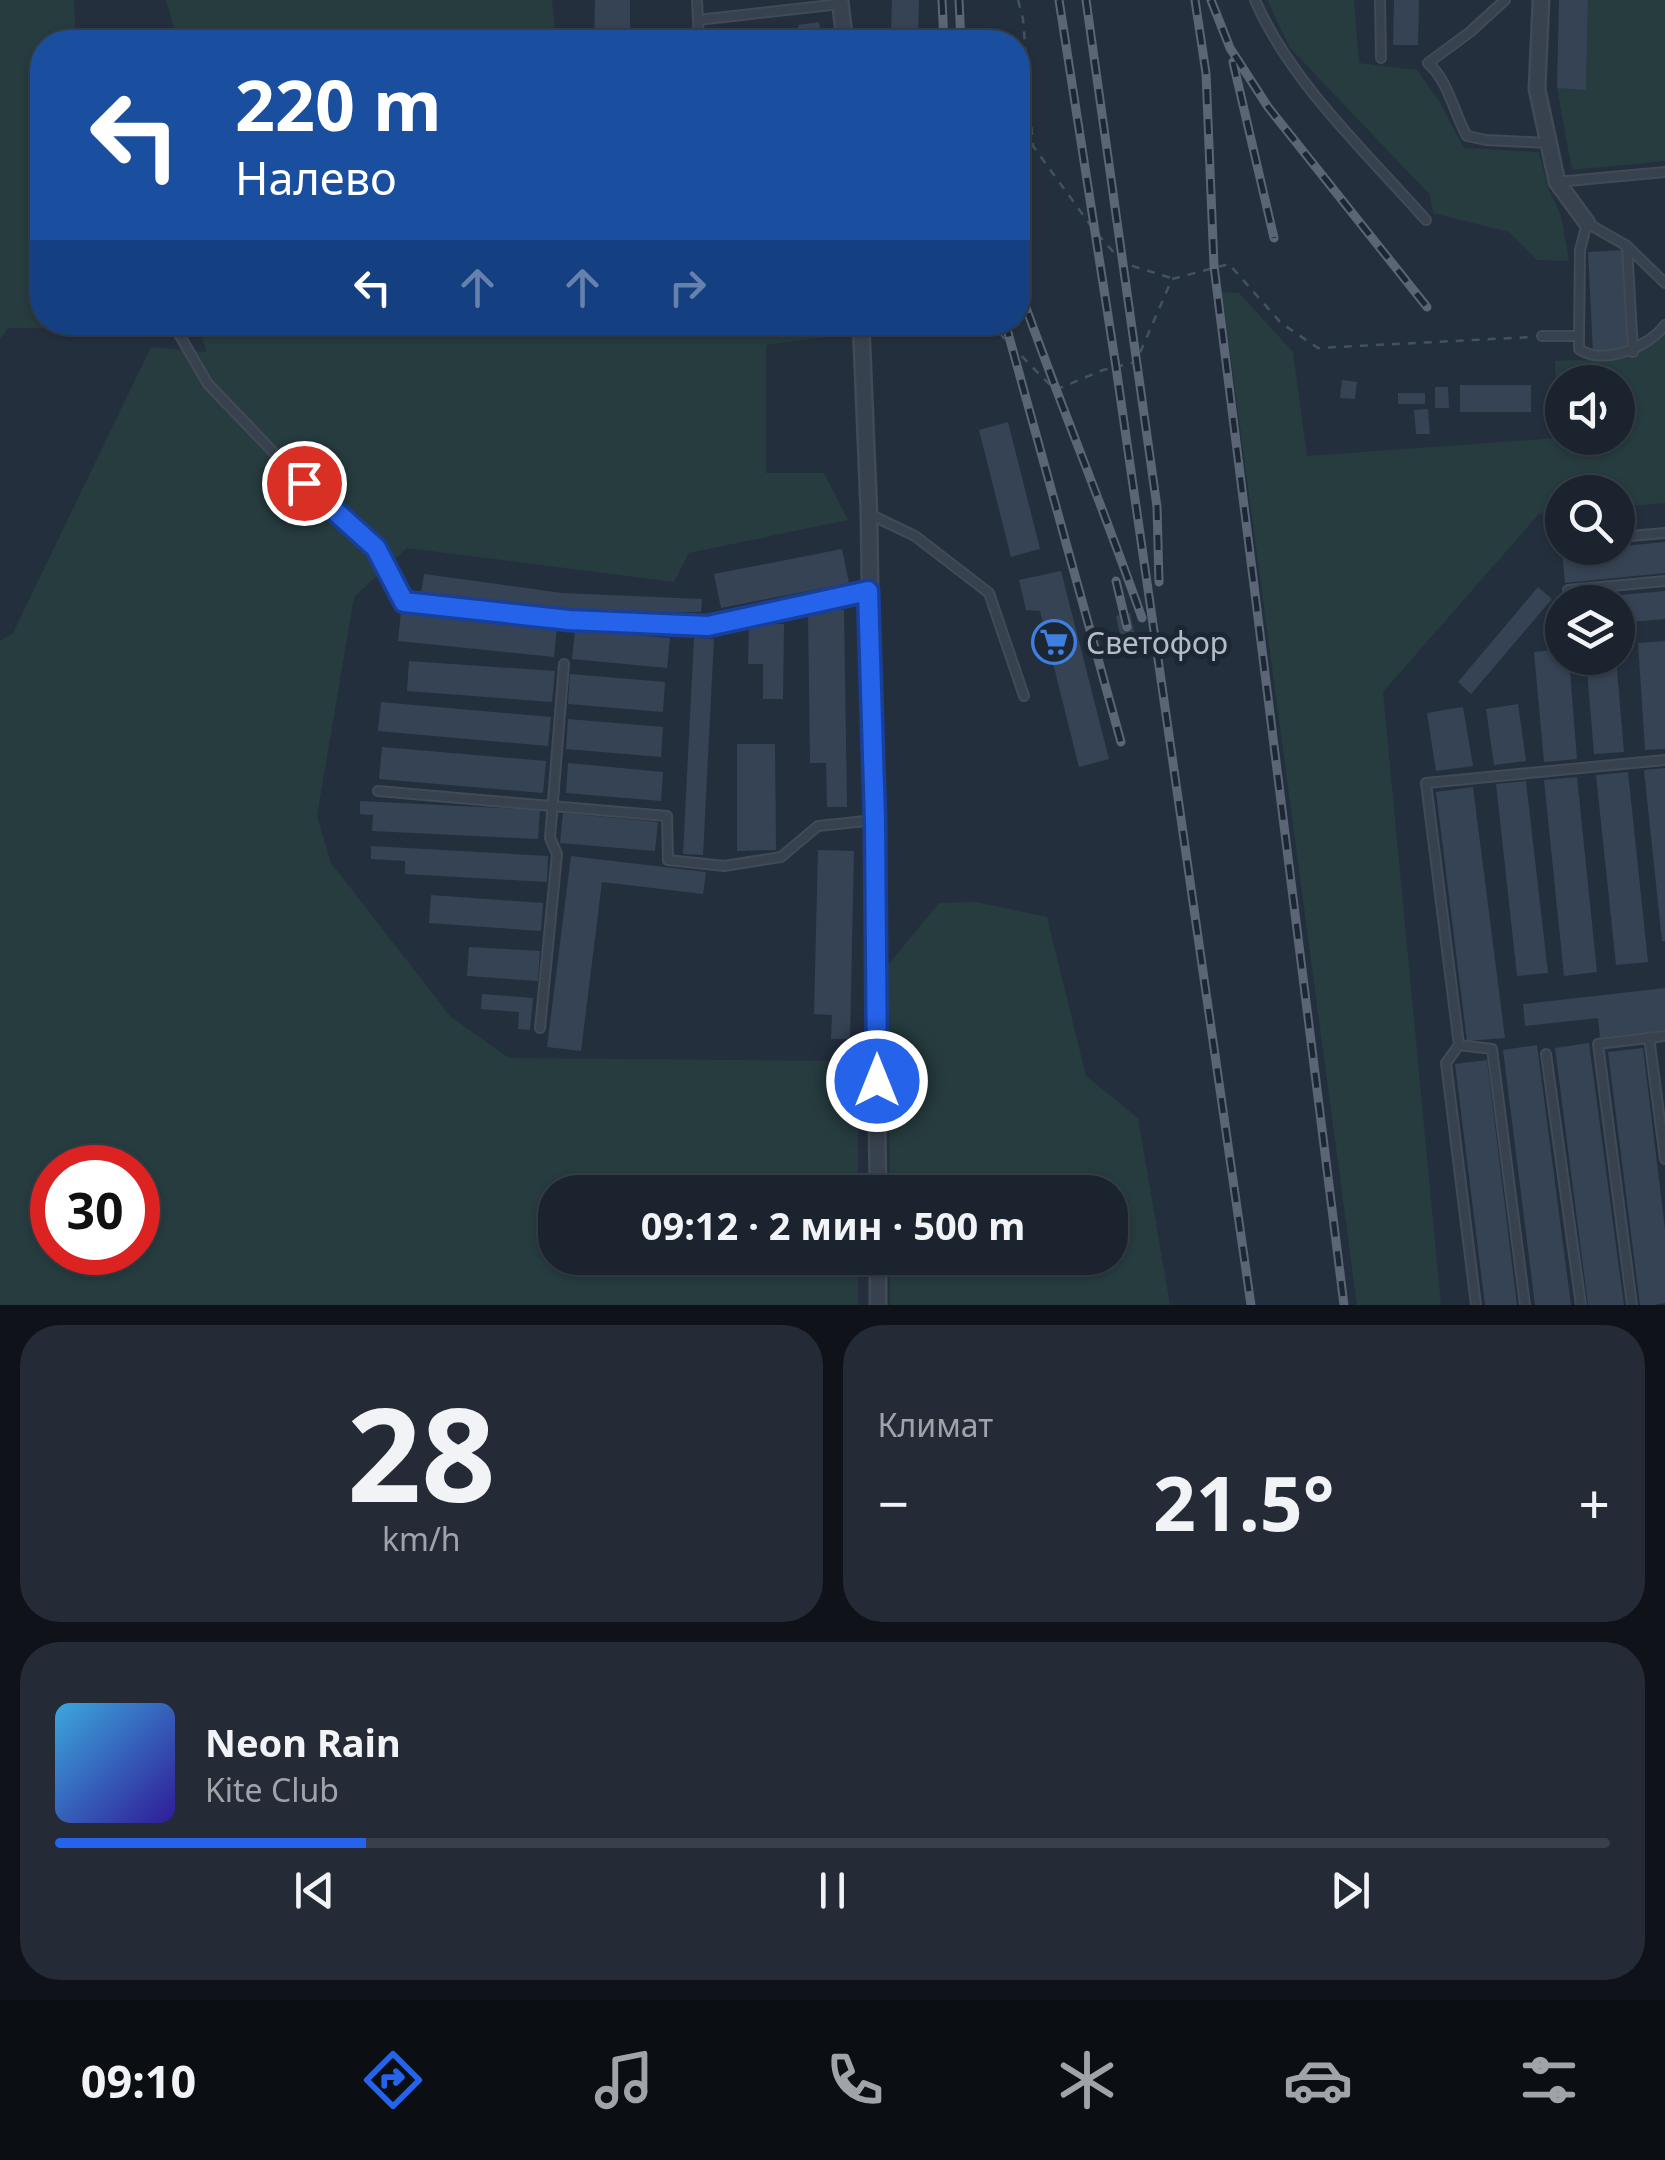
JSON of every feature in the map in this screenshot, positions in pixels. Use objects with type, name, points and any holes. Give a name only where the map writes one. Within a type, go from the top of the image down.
[{"type":"street","points":[[1541,0],[1537,88],[1548,143],[1557,182],[1587,224]]},
{"type":"street","points":[[840,2],[844,30]]},
{"type":"street","points":[[861,335],[870,514],[878,1175]]},
{"type":"street","points":[[878,1275],[878,1305]]},
{"type":"lane","points":[[697,0],[698,30]]},
{"type":"lane","points":[[1255,0],[1269,32],[1296,71],[1426,220]]},
{"type":"lane","points":[[1380,0],[1381,58]]},
{"type":"lane","points":[[1505,0],[1428,63],[1442,75],[1453,111],[1467,136],[1548,143]]},
{"type":"lane","points":[[698,20],[840,2]]},
{"type":"lane","points":[[1557,182],[1665,172]]},
{"type":"lane","points":[[1665,283],[1627,246],[1587,224],[1580,250],[1579,349],[1588,354],[1632,352],[1665,326]]},
{"type":"lane","points":[[1627,246],[1632,352]]},
{"type":"lane","points":[[180,335],[208,384],[304,483],[376,548],[404,602],[569,620],[708,626],[868,591]]},
{"type":"lane","points":[[1542,336],[1579,336]]},
{"type":"lane","points":[[870,514],[915,536],[989,593],[1024,696]]},
{"type":"lane","points":[[1635,535],[1665,533]]},
{"type":"lane","points":[[1622,585],[1665,581]]},
{"type":"lane","points":[[540,1028],[557,854],[550,838],[564,664]]},
{"type":"lane","points":[[1476,1305],[1446,1063],[1459,1045],[1426,783],[1665,760]]},
{"type":"lane","points":[[378,791],[667,816],[668,860],[724,866],[780,857],[818,826],[875,820]]},
{"type":"lane","points":[[1632,1305],[1598,1044],[1665,1036]]},
{"type":"lane","points":[[1650,1037],[1665,1159]]},
{"type":"lane","points":[[1459,1045],[1492,1049],[1525,1305]]},
{"type":"lane","points":[[1546,1054],[1581,1305]]},
{"type":"path","points":[[1018,0],[1024,30]]},
{"type":"path","points":[[1030,108],[1033,146],[1094,230],[1124,263],[1172,279],[1229,264],[1281,323],[1318,348],[1542,336]]},
{"type":"path","points":[[1001,335],[1055,390],[1103,370],[1136,362],[1172,279]]},
{"type":"green space","points":[[0,0],[74,0],[75,30],[30,30],[30,328],[8,328],[0,339]]},
{"type":"green space","points":[[166,0],[552,0],[555,30],[195,28],[174,30]]},
{"type":"green space","points":[[1267,0],[1354,0],[1359,63],[1417,70],[1464,148],[1539,152],[1548,188],[1561,215],[1569,261],[1537,260],[1509,232],[1433,213],[1430,195],[1290,48]]},
{"type":"green space","points":[[1588,0],[1665,0],[1665,161],[1572,170],[1557,88],[1586,89]]},
{"type":"green space","points":[[1222,292],[1239,293],[1293,352],[1307,456],[1545,439],[1545,455],[1635,455],[1635,365],[1555,365],[1555,361],[1623,358],[1665,335],[1665,503],[1635,506],[1635,475],[1545,475],[1545,513],[1539,514],[1383,692],[1441,1305],[1357,1305]]},
{"type":"green space","points":[[201,335],[840,335],[766,345],[766,473],[824,473],[848,520],[689,553],[674,582],[407,548],[354,597],[317,816],[331,863],[450,1016],[509,1058],[858,1061],[858,1175],[538,1175],[538,1275],[858,1275],[858,1305],[0,1305],[0,641],[13,633],[151,347],[207,352]]},
{"type":"green space","points":[[976,902],[1047,917],[1086,1076],[1138,1118],[1170,1305],[890,1305],[890,1275],[1128,1275],[1128,1175],[890,1175],[887,966],[939,903]]},
{"type":"building","points":[[595,0],[630,0],[630,30],[594,30]]},
{"type":"building","points":[[892,0],[919,0],[918,30],[891,30]]},
{"type":"building","points":[[1394,0],[1419,0],[1418,45],[1393,45]]},
{"type":"building","points":[[1559,0],[1588,0],[1586,90],[1557,88]]},
{"type":"building","points":[[819,22],[820,30],[799,30],[798,25]]},
{"type":"building","points":[[1622,250],[1627,349],[1593,351],[1588,252]]},
{"type":"building","points":[[1342,380],[1357,382],[1355,399],[1340,398]]},
{"type":"building","points":[[1460,385],[1531,385],[1531,412],[1460,412]]},
{"type":"building","points":[[1435,387],[1448,387],[1449,408],[1435,408]]},
{"type":"building","points":[[1398,393],[1425,393],[1425,404],[1398,404]]},
{"type":"building","points":[[1428,409],[1430,434],[1416,434],[1414,410]]},
{"type":"building","points":[[1008,422],[1040,549],[1011,557],[979,430]]},
{"type":"building","points":[[1665,542],[1665,573],[1565,583],[1563,565],[1635,565],[1635,545]]},
{"type":"building","points":[[842,549],[849,583],[721,608],[714,574]]},
{"type":"building","points":[[1061,571],[1109,759],[1079,767],[1040,611],[1026,610],[1019,580]]},
{"type":"building","points":[[424,574],[562,593],[702,599],[701,612],[563,612],[421,593]]},
{"type":"building","points":[[1538,587],[1545,593],[1545,607],[1471,694],[1458,682]]},
{"type":"building","points":[[1665,591],[1665,619],[1635,622],[1635,594]]},
{"type":"building","points":[[808,610],[844,610],[847,807],[827,807],[826,763],[810,763]]},
{"type":"building","points":[[401,611],[557,627],[554,657],[398,641]]},
{"type":"building","points":[[1130,613],[1134,632],[1120,635],[1116,616]]},
{"type":"building","points":[[749,624],[784,624],[783,699],[763,699],[763,664],[748,664]]},
{"type":"building","points":[[575,630],[670,638],[667,668],[572,659]]},
{"type":"building","points":[[694,638],[714,639],[703,855],[683,854]]},
{"type":"building","points":[[1665,641],[1665,749],[1645,750],[1638,643]]},
{"type":"building","points":[[1545,651],[1545,675],[1570,675],[1577,759],[1544,762],[1534,652]]},
{"type":"building","points":[[409,661],[555,671],[552,702],[407,691]]},
{"type":"building","points":[[570,674],[665,682],[663,712],[568,704]]},
{"type":"building","points":[[1587,675],[1617,675],[1624,752],[1594,754]]},
{"type":"building","points":[[381,702],[551,717],[548,746],[378,731]]},
{"type":"building","points":[[1518,704],[1526,761],[1494,765],[1486,709]]},
{"type":"building","points":[[1463,707],[1473,766],[1436,771],[1427,713]]},
{"type":"building","points":[[568,719],[663,727],[661,757],[566,749]]},
{"type":"building","points":[[737,744],[775,744],[776,850],[737,851]]},
{"type":"building","points":[[382,747],[546,761],[543,793],[379,779]]},
{"type":"building","points":[[568,763],[663,772],[661,801],[566,793]]},
{"type":"building","points":[[1665,768],[1665,941],[1662,941],[1644,770]]},
{"type":"building","points":[[1628,772],[1648,962],[1616,965],[1596,775]]},
{"type":"building","points":[[1577,777],[1597,972],[1564,976],[1544,780]]},
{"type":"building","points":[[1526,781],[1548,973],[1517,976],[1496,784]]},
{"type":"building","points":[[1473,787],[1505,1038],[1467,1041],[1436,792]]},
{"type":"building","points":[[360,801],[540,810],[538,839],[372,831],[373,815],[360,814]]},
{"type":"building","points":[[563,813],[658,822],[655,851],[560,843]]},
{"type":"building","points":[[371,846],[548,856],[547,882],[405,874],[405,861],[371,859]]},
{"type":"building","points":[[818,850],[854,851],[850,1039],[831,1039],[832,1015],[814,1014]]},
{"type":"building","points":[[571,856],[706,872],[703,894],[602,882],[581,1051],[547,1047]]},
{"type":"building","points":[[431,895],[543,903],[541,931],[429,923]]},
{"type":"building","points":[[469,947],[540,951],[538,981],[467,976]]},
{"type":"building","points":[[1665,988],[1665,1030],[1600,1038],[1598,1018],[1525,1026],[1523,1004]]},
{"type":"building","points":[[482,994],[533,998],[530,1030],[518,1029],[519,1012],[481,1009]]},
{"type":"building","points":[[1589,1043],[1624,1305],[1588,1305],[1555,1048]]},
{"type":"building","points":[[1537,1045],[1571,1305],[1535,1305],[1503,1050]]},
{"type":"building","points":[[1643,1048],[1665,1229],[1665,1303],[1654,1305],[1640,1305],[1608,1052]]},
{"type":"building","points":[[1487,1060],[1517,1305],[1485,1305],[1455,1064]]},
{"type":"railway","points":[[942,0],[943,30]]},
{"type":"railway","points":[[959,0],[960,30]]},
{"type":"railway","points":[[1059,0],[1251,1305]]},
{"type":"railway","points":[[1086,0],[1157,507],[1159,582]]},
{"type":"railway","points":[[1195,0],[1206,73],[1214,266],[1344,1305]]},
{"type":"railway","points":[[1211,0],[1230,48],[1268,107],[1427,307]]},
{"type":"railway","points":[[1233,62],[1274,238]]},
{"type":"railway","points":[[1030,317],[1142,618]]},
{"type":"railway","points":[[1009,335],[1121,742]]},
{"type":"railway","points":[[1116,581],[1127,627]]},
{"type":"place","name":"Светофор","points":[[1054,642]]},
{"type":"route","points":[[304,483],[376,548],[404,602],[569,620],[708,626],[868,591],[877,1081]]}]
